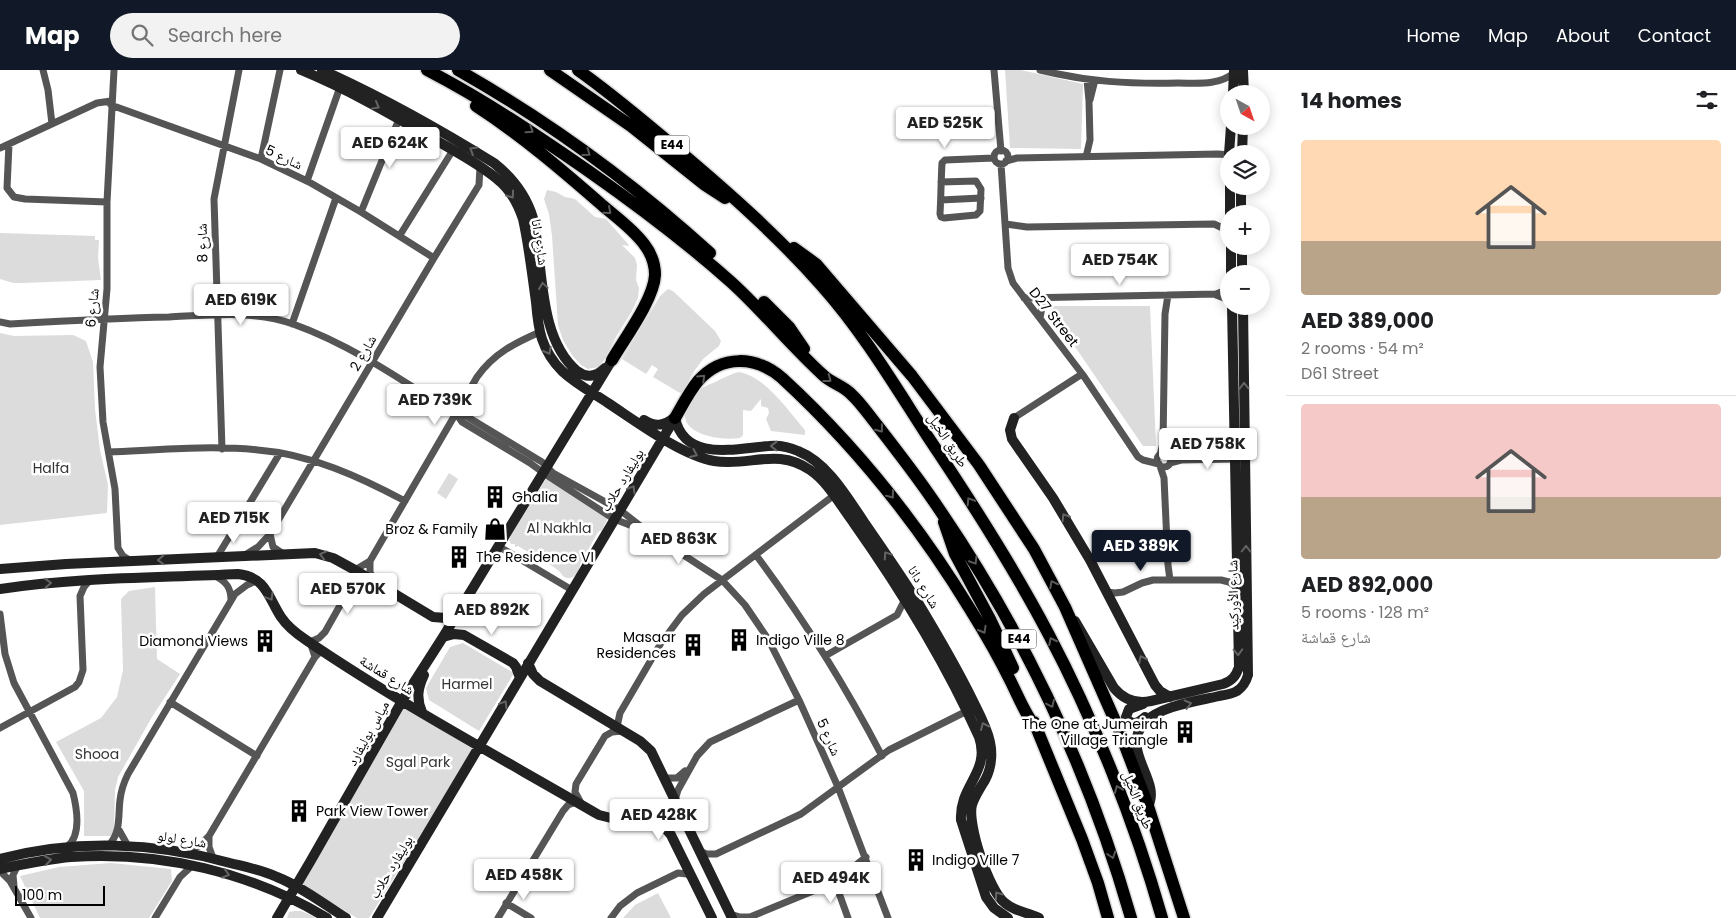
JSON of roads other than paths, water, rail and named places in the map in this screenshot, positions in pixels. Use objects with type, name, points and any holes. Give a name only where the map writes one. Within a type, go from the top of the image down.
[{"type":"highway","points":[[458,70],[515,104],[566,138],[666,215],[726,267],[789,327],[799,339],[809,361]]},
{"type":"highway","points":[[550,70],[631,126],[712,190],[742,204]]},
{"type":"highway","name":"طريق الخيل","points":[[578,70],[665,139],[742,204],[781,242],[833,299],[884,370],[977,512],[1037,612],[1073,683],[1102,750],[1134,830],[1162,918]]},
{"type":"highway","points":[[430,71],[449,89],[502,124],[555,165],[617,218],[647,248],[654,264],[655,277],[653,288],[648,300],[612,360]]},
{"type":"highway","points":[[430,71],[538,136],[655,219],[738,289],[809,361]]},
{"type":"highway","points":[[781,242],[796,249],[816,264],[889,348],[935,405],[979,465],[1022,529],[1065,607],[1112,712],[1148,806],[1184,918]]},
{"type":"highway","name":"E44","points":[[809,361],[831,382],[849,391],[887,438],[943,514],[1004,610],[1058,717],[1097,812],[1131,918]]},
{"type":"highway","points":[[675,418],[699,380],[709,371],[720,365],[733,362],[752,362],[770,368],[782,378],[858,454],[915,526],[976,618],[1025,711],[1036,728]]},
{"type":"highway","points":[[943,514],[955,554],[1001,642],[1025,697],[1082,839],[1108,918]]},
{"type":"street","points":[[43,70],[47,84],[52,124]]},
{"type":"street","name":"شارع 6","points":[[114,70],[107,202],[107,289],[100,367],[104,422],[115,489],[118,548]]},
{"type":"street","name":"شارع 8","points":[[222,449],[214,198],[238,70]]},
{"type":"street","points":[[262,159],[280,70]]},
{"type":"street","name":"شارع دانا","points":[[301,70],[340,87],[453,150],[497,178],[512,195],[520,208],[523,219],[540,332],[546,347],[558,366],[569,377],[663,438],[695,455],[710,460],[734,462],[772,458],[793,461],[805,467],[837,493],[881,546],[950,656],[971,709],[982,757],[978,772],[962,801],[963,827],[986,897],[994,908],[1008,918]]},
{"type":"street","name":"شارع دانا","points":[[322,70],[424,121],[494,163],[505,172],[522,192],[533,218],[546,310],[557,345],[578,372],[584,375],[598,374],[612,360]]},
{"type":"street","name":"D27 Street","points":[[994,70],[1004,158],[1006,228],[1010,276],[1015,287],[1082,374],[1138,457],[1141,460],[1147,461],[1164,460]]},
{"type":"street","points":[[1040,70],[1087,80],[1135,84],[1217,82],[1226,79],[1237,71]]},
{"type":"street","points":[[1236,85],[1237,71]]},
{"type":"street","points":[[1087,80],[1090,101],[1090,157]]},
{"type":"street","points":[[1090,101],[1095,80]]},
{"type":"street","points":[[1217,82],[1224,85]]},
{"type":"street","points":[[307,182],[340,87]]},
{"type":"street","points":[[0,148],[97,103],[111,103]]},
{"type":"street","name":"شارع 5","points":[[111,103],[224,147],[262,159],[361,212],[434,258]]},
{"type":"street","points":[[361,212],[400,119]]},
{"type":"street","points":[[9,144],[7,182],[10,193],[14,197],[107,202]]},
{"type":"street","points":[[400,235],[453,150]]},
{"type":"street","points":[[941,182],[976,181],[980,186],[981,198],[980,211],[976,215],[944,218],[940,214],[941,182],[943,161],[994,158],[996,162],[1004,158],[1220,154]]},
{"type":"street","name":"شارع 2","points":[[243,556],[258,547],[270,534],[479,184],[480,167]]},
{"type":"street","points":[[479,184],[497,178]]},
{"type":"street","points":[[292,324],[336,198]]},
{"type":"street","points":[[941,200],[981,198]]},
{"type":"street","points":[[1006,228],[1214,224],[1220,222]]},
{"type":"street","points":[[1214,224],[1220,227]]},
{"type":"street","points":[[1024,298],[1220,292]]},
{"type":"street","points":[[1216,294],[1220,296]]},
{"type":"street","points":[[1165,295],[1164,478],[1167,580]]},
{"type":"street","points":[[1040,318],[1042,307],[1049,298]]},
{"type":"street","points":[[0,322],[10,324],[217,315],[252,316],[292,324],[372,363],[456,415],[468,417],[540,460],[545,469],[617,515],[648,532]]},
{"type":"street","name":"شارع الأوركيد","points":[[1065,607],[1080,628],[1117,692],[1124,698],[1142,703],[1151,702],[1227,683],[1236,675],[1239,667],[1232,315]]},
{"type":"street","name":"شارع الأوركيد","points":[[1148,806],[1151,792],[1138,752],[1138,737],[1140,730],[1148,719],[1167,709],[1234,693],[1246,681],[1248,671],[1243,315]]},
{"type":"street","points":[[355,570],[370,561],[477,376],[491,360],[512,345],[540,332]]},
{"type":"street","name":"مياس بوليفارد","points":[[276,918],[402,701],[444,637],[612,360]]},
{"type":"street","points":[[1082,374],[1014,418],[1010,430],[1012,439],[1053,498],[1115,606],[1155,685],[1163,694],[1170,697]]},
{"type":"street","name":"شارع دانا","points":[[625,414],[633,415],[648,423],[658,425],[667,423],[675,418],[678,428],[684,436],[692,443],[701,447],[735,451],[775,446],[801,452],[822,467],[989,736],[991,757],[986,778],[972,806],[971,817],[974,834],[991,884],[998,897],[1015,910],[1039,918]]},
{"type":"street","name":"بوليفارد حلاب","points":[[377,918],[675,418]]},
{"type":"street","points":[[109,452],[222,449],[260,450],[280,453],[360,478],[405,501]]},
{"type":"street","points":[[217,557],[280,453]]},
{"type":"street","points":[[1164,460],[1234,459],[1239,465],[1240,482],[1245,490]]},
{"type":"street","points":[[545,469],[617,515],[648,532]]},
{"type":"street","points":[[620,729],[620,713],[672,626],[692,604],[837,493]]},
{"type":"street","name":"شارع 5","points":[[648,532],[722,580],[757,622],[778,657],[799,700],[838,788],[888,918]]},
{"type":"street","points":[[270,534],[273,547],[283,554]]},
{"type":"street","points":[[498,546],[572,590]]},
{"type":"street","points":[[118,548],[123,556],[130,561]]},
{"type":"street","points":[[108,562],[118,548]]},
{"type":"street","points":[[258,580],[246,575],[90,580],[0,588],[4,579],[0,570],[35,561],[108,562],[315,553],[324,554],[355,570],[433,617],[446,618],[458,612]]},
{"type":"street","points":[[756,554],[825,656],[882,756]]},
{"type":"street","points":[[370,561],[370,572],[375,582]]},
{"type":"street","points":[[310,642],[326,632],[355,579],[355,570]]},
{"type":"street","points":[[215,576],[221,578],[229,588],[231,600]]},
{"type":"street","points":[[80,596],[90,580]]},
{"type":"street","points":[[98,857],[103,845],[115,838],[118,830],[120,798],[128,774],[231,600],[240,588],[258,580]]},
{"type":"street","name":"شارع قماشة","points":[[258,580],[285,622],[310,642],[319,654],[599,815],[610,819],[639,818],[654,820],[671,835],[712,918]]},
{"type":"street","points":[[1107,592],[1123,592],[1148,581],[1167,580],[1221,580],[1229,582],[1236,587]]},
{"type":"street","points":[[0,728],[74,687],[82,677],[80,596],[76,588],[69,582]]},
{"type":"street","points":[[1115,606],[1123,592]]},
{"type":"street","points":[[825,656],[897,615],[905,599]]},
{"type":"street","points":[[0,614],[2,639],[8,668],[14,683],[73,792],[76,832],[72,842],[67,847]]},
{"type":"street","points":[[897,615],[916,617]]},
{"type":"street","points":[[444,637],[454,634],[464,635],[513,663],[520,678]]},
{"type":"street","points":[[186,853],[199,846],[209,836],[319,654]]},
{"type":"street","points":[[422,712],[419,705],[419,690],[429,660]]},
{"type":"street","points":[[528,663],[536,678],[640,740],[651,751],[731,916],[749,917],[835,882],[866,857]]},
{"type":"street","points":[[675,803],[678,790],[691,766],[700,751],[710,742],[799,700]]},
{"type":"street","points":[[170,702],[257,756]]},
{"type":"street","points":[[1151,702],[1131,707],[1127,712],[1127,719],[1130,722],[1137,723],[1151,712],[1167,709]]},
{"type":"street","points":[[699,851],[707,854],[716,854],[801,814],[882,756],[912,738],[971,709]]},
{"type":"street","points":[[604,719],[620,713]]},
{"type":"street","points":[[498,918],[562,810],[568,805],[579,804],[575,792],[576,784],[605,736],[620,729]]},
{"type":"street","points":[[665,778],[677,778],[691,766]]},
{"type":"street","points":[[562,794],[562,810]]},
{"type":"street","points":[[118,830],[128,846]]},
{"type":"street","points":[[76,832],[86,846]]},
{"type":"street","points":[[209,836],[209,847],[213,858]]},
{"type":"street","name":"شارع لولو","points":[[2,856],[67,847],[103,845],[186,853],[262,871],[296,886],[345,917]]},
{"type":"street","points":[[709,871],[710,862],[716,854]]},
{"type":"street","name":"شارع لولو","points":[[0,870],[18,865],[71,857],[147,858],[193,865],[226,873],[258,884],[311,908],[327,918]]},
{"type":"street","points":[[674,875],[680,867],[682,857]]},
{"type":"street","points":[[172,862],[177,871],[177,882]]},
{"type":"street","points":[[14,886],[14,875],[18,865]]},
{"type":"street","points":[[155,918],[177,882],[193,865]]},
{"type":"street","points":[[0,870],[14,886],[31,918]]},
{"type":"street","points":[[611,918],[628,899],[674,875],[682,873],[691,876]]},
{"type":"street","points":[[835,882],[848,918]]},
{"type":"street","points":[[702,900],[719,892]]},
{"type":"street","points":[[506,903],[531,918]]},
{"type":"place","name":"Ghalia","points":[[495,497]]},
{"type":"place","name":"Broz & Family","points":[[495,529]]},
{"type":"place","name":"The Residence VI","points":[[459,557]]},
{"type":"place","name":"Indigo Ville 8","points":[[739,640]]},
{"type":"place","name":"Diamond Views","points":[[265,641]]},
{"type":"place","name":"Masaar Residences","points":[[693,645]]},
{"type":"place","name":"The One at Jumeirah Village Triangle","points":[[1185,732]]},
{"type":"place","name":"Park View Tower","points":[[299,811]]},
{"type":"place","name":"Indigo Ville 7","points":[[916,860]]},
{"type":"park label","name":"Halfa","points":[[51,468]]},
{"type":"park label","name":"Al Nakhla","points":[[559,528]]},
{"type":"park label","name":"Harmel","points":[[467,684]]},
{"type":"park label","name":"Shooa","points":[[97,754]]},
{"type":"park label","name":"Sgal Park","points":[[418,762]]}]
